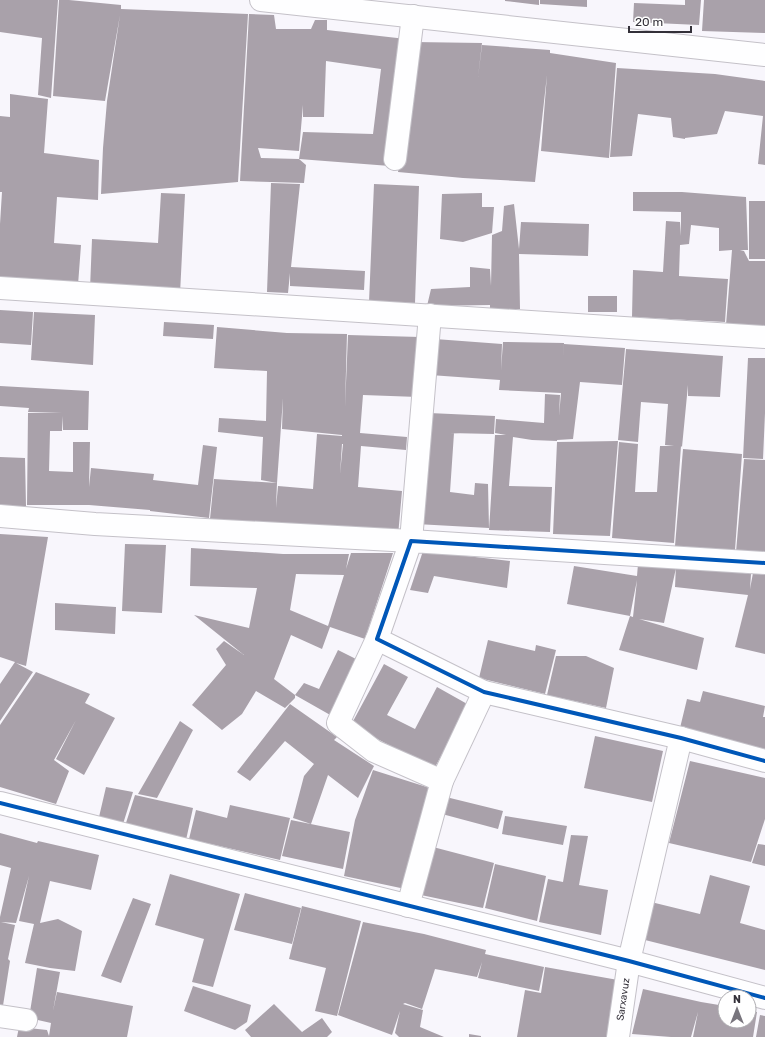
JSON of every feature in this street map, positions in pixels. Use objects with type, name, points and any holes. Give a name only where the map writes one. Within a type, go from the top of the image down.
[{"type":"street","points":[[261,0],[426,12],[765,55]]},
{"type":"street","points":[[395,159],[426,12]]},
{"type":"street","points":[[0,288],[765,337]]},
{"type":"street","points":[[430,315],[411,541],[377,639],[338,723],[374,751],[442,781]]},
{"type":"street","points":[[0,516],[95,524],[411,541],[765,563]]},
{"type":"street","points":[[377,639],[484,692],[681,738],[765,760]]},
{"type":"street","points":[[408,906],[442,781],[484,692]]},
{"type":"street","name":"Sarxavuz","points":[[618,1037],[628,961],[681,738]]},
{"type":"street","points":[[0,803],[628,961],[765,998]]},
{"type":"street","points":[[0,1016],[26,1020]]},
{"type":"building","points":[[0,0],[58,0],[51,98],[38,95],[42,38],[0,32]]},
{"type":"building","points":[[59,0],[121,5],[121,9],[248,14],[238,182],[101,194],[107,101],[120,15],[105,101],[53,96]]},
{"type":"building","points":[[539,0],[539,5],[505,1]]},
{"type":"building","points":[[540,0],[587,0],[587,7],[540,4]]},
{"type":"building","points":[[685,0],[701,0],[699,25],[633,22],[634,3],[685,5]]},
{"type":"building","points":[[704,0],[765,0],[765,33],[702,31]]},
{"type":"building","points":[[249,14],[274,15],[276,29],[311,29],[315,20],[327,20],[327,30],[406,39],[390,166],[299,159],[306,165],[304,183],[240,181]],"holes":[[[326,61],[381,69],[373,134],[303,132],[299,159],[261,158],[258,148],[299,151],[303,105],[303,117],[324,117]]]},
{"type":"building","points":[[414,42],[482,43],[478,77],[482,45],[550,50],[550,53],[616,63],[609,158],[541,151],[547,75],[535,182],[463,178],[398,172]]},
{"type":"building","points":[[617,68],[715,74],[765,81],[765,165],[758,164],[763,116],[725,111],[717,134],[685,139],[673,137],[671,118],[638,114],[632,156],[610,157]]},
{"type":"building","points":[[10,94],[48,99],[44,153],[99,160],[98,200],[57,197],[54,243],[81,245],[78,285],[0,281],[0,224],[2,192],[0,192],[0,116],[10,117]]},
{"type":"building","points":[[271,183],[300,184],[291,267],[365,271],[364,290],[290,286],[290,273],[288,293],[267,292]]},
{"type":"building","points":[[374,184],[419,186],[415,303],[369,302]]},
{"type":"building","points":[[633,192],[682,192],[746,197],[748,250],[740,250],[744,251],[749,261],[765,261],[765,328],[726,325],[732,250],[719,251],[719,228],[691,225],[689,244],[680,245],[679,276],[728,279],[725,322],[632,317],[633,270],[663,272],[666,221],[680,222],[681,236],[681,212],[633,211]]},
{"type":"building","points":[[161,193],[185,194],[180,294],[90,289],[92,239],[158,243]]},
{"type":"building","points":[[482,193],[482,207],[494,207],[492,233],[463,242],[440,239],[442,194]]},
{"type":"building","points":[[749,201],[765,201],[765,259],[749,259]]},
{"type":"building","points":[[514,204],[519,249],[521,222],[589,224],[588,256],[519,254],[520,309],[490,309],[490,305],[427,306],[431,289],[470,287],[470,267],[490,269],[491,286],[492,235],[502,231],[504,206]]},
{"type":"building","points":[[588,296],[617,296],[617,312],[588,312]]},
{"type":"building","points":[[0,310],[33,312],[31,345],[0,343]]},
{"type":"building","points":[[34,312],[95,315],[93,365],[31,360]]},
{"type":"building","points":[[164,322],[214,325],[213,339],[163,336]]},
{"type":"building","points":[[217,327],[287,333],[347,334],[345,407],[348,335],[420,337],[418,397],[363,395],[360,433],[407,437],[406,450],[361,446],[358,487],[402,491],[398,536],[210,519],[214,479],[277,483],[261,480],[263,437],[218,432],[219,418],[266,421],[267,371],[214,368]],"holes":[[[283,398],[282,429],[342,436],[317,434],[313,489],[278,486],[276,508]],[[342,444],[343,444],[340,474]]]},
{"type":"building","points":[[435,339],[502,344],[501,370],[503,342],[564,343],[563,370],[564,344],[625,348],[622,385],[580,382],[573,439],[557,441],[532,440],[513,437],[509,486],[552,487],[550,532],[489,530],[495,435],[506,435],[495,433],[496,419],[544,423],[545,394],[560,395],[559,416],[561,393],[499,390],[500,380],[430,375]]},
{"type":"building","points":[[626,349],[723,356],[720,397],[688,396],[688,385],[682,447],[681,446],[674,543],[612,538],[619,442],[638,444],[635,492],[657,492],[660,446],[674,446],[665,445],[668,404],[641,402],[638,442],[618,440]]},
{"type":"building","points":[[748,358],[765,358],[763,459],[743,458]]},
{"type":"building","points":[[0,386],[89,391],[88,430],[63,430],[62,416],[62,431],[50,431],[49,471],[73,472],[73,442],[90,442],[89,487],[91,468],[154,474],[153,480],[198,485],[203,445],[217,447],[209,518],[150,510],[89,505],[27,505],[28,413],[62,413],[28,412],[29,408],[0,406]]},
{"type":"building","points":[[429,413],[495,416],[494,434],[454,433],[450,492],[474,495],[475,483],[488,484],[489,528],[416,524]]},
{"type":"building","points":[[618,441],[610,536],[553,534],[557,442]]},
{"type":"building","points":[[683,449],[742,454],[735,550],[675,546]]},
{"type":"building","points":[[0,457],[25,458],[26,506],[0,506]]},
{"type":"building","points":[[744,459],[765,460],[765,554],[736,552]]},
{"type":"building","points":[[0,534],[48,537],[26,666],[16,663],[33,672],[0,721],[0,684],[15,662],[0,657]]},
{"type":"building","points":[[125,544],[166,545],[162,613],[122,611]]},
{"type":"building","points":[[191,548],[283,554],[349,554],[346,569],[351,553],[393,553],[365,639],[330,627],[322,649],[291,635],[274,679],[295,695],[295,698],[285,708],[256,691],[242,714],[222,730],[192,705],[226,665],[216,649],[224,641],[244,655],[194,615],[249,628],[257,588],[190,586]],"holes":[[[296,574],[344,575],[328,626],[290,610]]]},
{"type":"building","points":[[423,551],[510,561],[507,588],[434,576],[428,593],[410,590]]},
{"type":"building","points":[[638,564],[676,568],[664,623],[639,619],[704,638],[697,670],[619,650],[630,616],[567,604],[574,566],[637,576]],"holes":[[[637,580],[633,617],[630,616]]]},
{"type":"building","points":[[676,565],[751,574],[750,589],[753,573],[765,575],[765,654],[735,647],[748,595],[675,587]]},
{"type":"building","points":[[55,603],[116,607],[115,634],[55,630]]},
{"type":"building","points":[[488,640],[535,651],[536,645],[556,650],[545,694],[479,678]]},
{"type":"building","points":[[338,650],[358,660],[332,716],[295,695],[304,683],[319,689]]},
{"type":"building","points":[[556,656],[586,656],[614,668],[606,708],[547,695]]},
{"type":"building","points":[[384,664],[408,677],[387,715],[415,729],[437,687],[469,705],[434,769],[351,725]]},
{"type":"building","points":[[36,672],[90,694],[85,703],[115,718],[84,775],[56,759],[76,720],[54,760],[69,771],[56,804],[0,787],[0,725]]},
{"type":"building","points":[[703,691],[765,706],[763,717],[765,717],[765,749],[680,728],[687,699],[700,702]]},
{"type":"building","points":[[290,704],[337,737],[334,740],[374,766],[358,798],[328,775],[311,824],[293,818],[304,776],[314,764],[285,741],[250,781],[237,772]]},
{"type":"building","points":[[180,721],[193,730],[157,798],[138,794]]},
{"type":"building","points":[[595,736],[663,751],[652,802],[584,788]]},
{"type":"building","points":[[690,761],[765,778],[765,819],[751,862],[669,843]]},
{"type":"building","points":[[373,770],[433,789],[410,890],[344,876],[355,820]]},
{"type":"building","points":[[106,787],[133,792],[123,824],[99,817]]},
{"type":"building","points":[[135,795],[193,808],[186,840],[125,826]]},
{"type":"building","points":[[446,797],[503,811],[498,829],[442,814]]},
{"type":"building","points":[[230,805],[290,818],[280,860],[189,839],[196,810],[227,818]]},
{"type":"building","points":[[505,816],[567,826],[563,845],[502,834]]},
{"type":"building","points":[[291,820],[350,832],[343,869],[282,856]]},
{"type":"building","points":[[0,833],[37,843],[38,841],[99,855],[91,890],[50,881],[40,923],[58,919],[82,931],[75,971],[25,963],[34,924],[19,921],[29,876],[16,923],[1,922],[15,925],[8,959],[10,961],[2,1012],[0,1012],[0,917],[11,868],[0,865]]},
{"type":"building","points":[[571,835],[588,836],[579,885],[608,890],[601,935],[539,922],[548,879],[563,882]]},
{"type":"building","points":[[758,844],[765,845],[765,866],[752,863]]},
{"type":"building","points":[[433,847],[494,863],[483,908],[421,895]]},
{"type":"building","points":[[495,864],[546,876],[537,921],[485,908]]},
{"type":"building","points":[[170,874],[240,894],[213,987],[192,982],[204,939],[155,925]]},
{"type":"building","points":[[710,875],[750,886],[740,923],[765,930],[765,970],[641,939],[651,902],[700,914]]},
{"type":"building","points":[[245,893],[301,908],[292,944],[234,930]]},
{"type":"building","points":[[133,898],[151,904],[121,983],[101,976]]},
{"type":"building","points":[[302,906],[361,921],[337,1016],[315,1011],[326,968],[289,959]]},
{"type":"building","points":[[363,922],[424,934],[486,950],[485,954],[544,967],[539,991],[478,978],[482,962],[477,977],[435,969],[422,1009],[405,1003],[403,1004],[423,1010],[420,1027],[444,1037],[399,1037],[395,1033],[400,1011],[392,1035],[338,1015]]},
{"type":"building","points":[[545,967],[618,980],[608,1037],[517,1037],[525,990],[541,993]]},
{"type":"building","points":[[37,968],[60,972],[53,1011],[57,992],[133,1006],[127,1037],[17,1037],[19,1027],[47,1030],[49,1036],[51,1023],[29,1018]]},
{"type":"building","points":[[193,986],[251,1005],[247,1022],[235,1030],[184,1011]]},
{"type":"building","points":[[643,989],[717,1005],[717,1029],[754,1029],[753,1037],[693,1037],[698,1012],[691,1037],[632,1034]]},
{"type":"building","points":[[274,1004],[302,1032],[322,1018],[332,1032],[327,1037],[251,1037],[245,1030]]},
{"type":"building","points":[[760,1015],[765,1016],[765,1037],[756,1037]]},
{"type":"building","points":[[469,1034],[481,1036],[481,1037],[469,1037]]},
{"type":"cycle path","points":[[765,563],[411,541],[377,639],[484,692],[681,738],[765,761]]},
{"type":"cycle path","points":[[0,803],[629,961],[765,998]]}]
